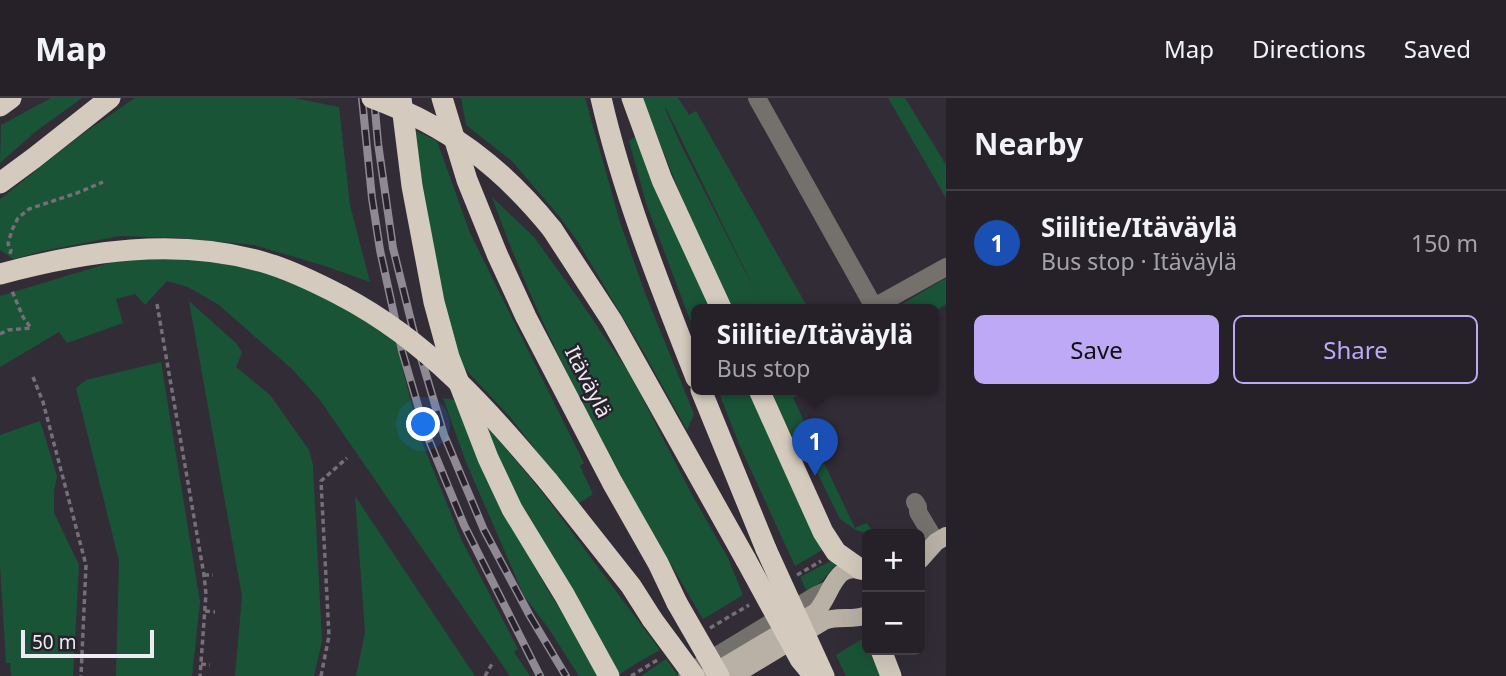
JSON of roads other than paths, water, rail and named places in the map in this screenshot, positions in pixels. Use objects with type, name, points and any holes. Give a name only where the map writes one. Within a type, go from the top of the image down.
[{"type":"highway","points":[[0,106],[11,98]]},
{"type":"highway","points":[[372,98],[422,119],[475,152],[529,201],[552,229],[612,321],[800,659],[814,676]]},
{"type":"highway","points":[[401,98],[412,186],[432,289],[449,357],[488,458],[512,509],[565,596],[609,676]]},
{"type":"highway","name":"Itäväylä","points":[[442,98],[467,180],[517,296],[612,482],[719,676]]},
{"type":"highway","points":[[601,98],[645,245],[691,365]]},
{"type":"highway","points":[[632,98],[662,180],[719,304]]},
{"type":"highway","points":[[0,183],[102,105]]},
{"type":"highway","points":[[6,272],[68,257],[119,250],[191,250],[264,262],[342,296],[389,323],[434,359],[493,416],[631,586],[694,676]]},
{"type":"highway","points":[[703,395],[766,549],[824,676]]},
{"type":"highway","points":[[762,395],[823,532],[836,552],[862,569]]},
{"type":"highway","points":[[883,655],[891,676]]},
{"type":"main road","points":[[708,676],[816,612],[824,604],[834,580],[841,573],[850,569],[862,571]]},
{"type":"main road","points":[[733,676],[824,621],[859,617]]},
{"type":"lane","points":[[757,98],[872,304]]},
{"type":"lane","points":[[879,304],[946,267]]},
{"type":"lane","points":[[915,502],[934,542]]},
{"type":"lane","points":[[687,676],[830,589]]},
{"type":"railway","points":[[362,98],[380,250],[402,351],[426,433],[464,525],[540,676]]},
{"type":"railway","points":[[374,98],[393,248],[416,341],[444,435],[484,530],[566,676]]},
{"type":"place","name":"Siilitie/Itäväylä","points":[[815,476]]}]
